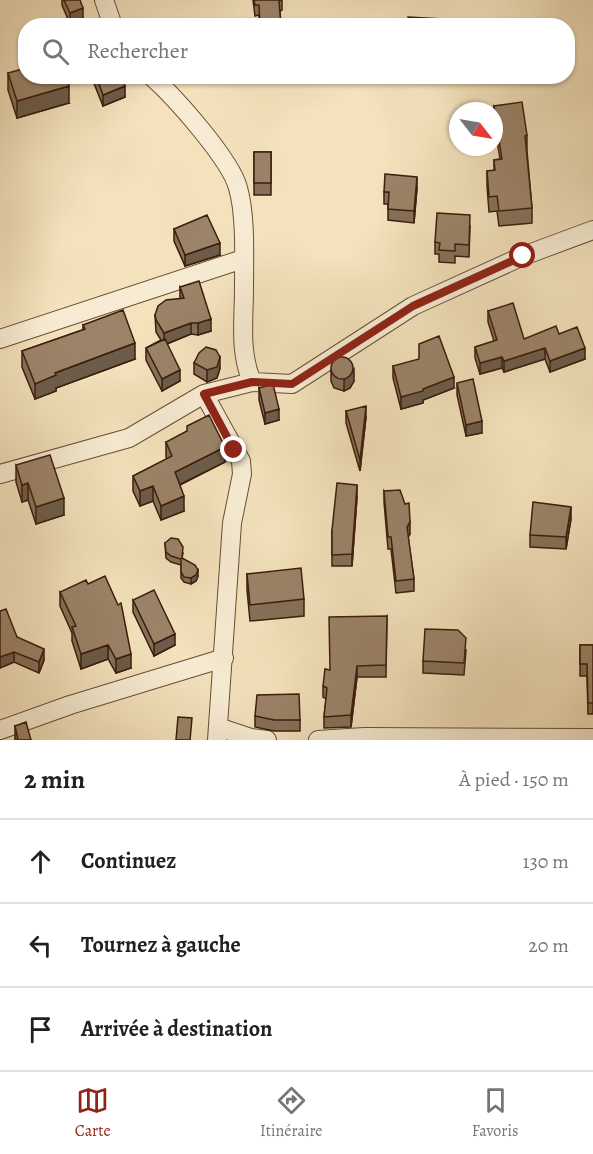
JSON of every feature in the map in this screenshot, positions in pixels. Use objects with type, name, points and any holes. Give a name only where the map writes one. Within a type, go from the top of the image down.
[{"type":"street","points":[[104,0],[110,18]]},
{"type":"street","points":[[160,84],[179,104],[224,161],[238,186],[242,208],[244,289],[242,344],[252,382]]},
{"type":"street","points":[[0,474],[129,438],[204,394],[252,382],[292,384],[413,306],[523,256],[593,230]]},
{"type":"street","points":[[0,339],[243,259]]},
{"type":"street","points":[[204,394],[241,461],[242,474],[232,523],[218,734],[267,740]]},
{"type":"street","points":[[0,730],[70,705],[224,658]]},
{"type":"street","points":[[318,740],[364,736],[593,738]]},
{"type":"building","points":[[64,0],[80,0],[83,8],[70,13]]},
{"type":"building","points":[[254,0],[282,0],[279,1],[280,18],[260,18],[259,5],[255,5]]},
{"type":"building","points":[[18,70],[18,84],[68,84],[69,86],[17,101],[8,73]]},
{"type":"building","points":[[99,84],[124,84],[125,86],[103,95]]},
{"type":"building","points":[[522,102],[527,135],[525,136],[532,208],[499,211],[497,196],[489,197],[487,171],[495,170],[494,160],[502,159],[503,156],[503,105]]},
{"type":"building","points":[[254,152],[271,152],[271,183],[254,183]]},
{"type":"building","points":[[385,174],[417,177],[414,211],[388,209],[389,192],[384,192]]},
{"type":"building","points":[[437,213],[470,215],[469,245],[455,244],[455,251],[439,250],[440,243],[435,242]]},
{"type":"building","points":[[207,215],[220,243],[185,255],[174,229]]},
{"type":"building","points":[[199,281],[211,319],[191,323],[164,333],[156,320],[158,306],[166,300],[184,298],[180,287]]},
{"type":"building","points":[[513,303],[524,339],[556,326],[559,334],[577,327],[585,348],[550,361],[545,348],[504,361],[502,357],[480,363],[475,347],[497,340],[488,311]]},
{"type":"building","points":[[123,310],[135,343],[55,373],[56,375],[35,384],[22,351],[85,329],[83,325]]},
{"type":"building","points":[[439,336],[454,377],[423,389],[423,391],[401,397],[393,366],[419,359],[419,344]]},
{"type":"building","points":[[165,339],[180,370],[162,379],[146,348]]},
{"type":"building","points":[[206,347],[216,350],[220,357],[217,367],[207,370],[194,363],[199,353]]},
{"type":"building","points":[[342,357],[350,360],[353,368],[350,376],[342,379],[334,376],[331,368],[334,360]]},
{"type":"building","points":[[473,379],[482,421],[466,425],[457,383]]},
{"type":"building","points":[[273,384],[279,409],[265,413],[259,388]]},
{"type":"building","points":[[366,406],[360,460],[346,411]]},
{"type":"building","points":[[209,415],[225,447],[175,472],[184,496],[161,506],[153,486],[140,491],[133,476],[172,456],[166,442],[187,431],[187,426]]},
{"type":"building","points":[[50,455],[64,498],[36,507],[28,483],[22,485],[16,465]]},
{"type":"building","points":[[337,483],[357,485],[352,554],[332,555]]},
{"type":"building","points":[[400,490],[405,504],[409,503],[410,522],[407,527],[414,579],[396,581],[391,537],[388,537],[384,491]]},
{"type":"building","points":[[533,502],[571,507],[566,537],[530,535]]},
{"type":"building","points":[[171,538],[178,539],[183,547],[182,558],[195,565],[198,570],[191,578],[184,577],[181,572],[181,559],[166,552],[165,543]]},
{"type":"building","points":[[301,568],[304,599],[250,605],[247,574]]},
{"type":"building","points":[[105,576],[118,605],[121,603],[131,654],[116,659],[108,645],[81,654],[72,627],[76,626],[60,592],[86,580],[88,584]]},
{"type":"building","points":[[154,590],[175,634],[154,644],[133,600]]},
{"type":"building","points":[[6,609],[17,637],[44,649],[39,662],[14,652],[0,657],[0,611]]},
{"type":"building","points":[[387,616],[386,665],[357,666],[351,715],[324,717],[327,688],[323,686],[325,669],[330,670],[329,617]]},
{"type":"building","points":[[425,629],[458,630],[466,638],[464,663],[423,661]]},
{"type":"building","points":[[580,645],[593,645],[593,703],[588,703],[587,664],[580,664]]},
{"type":"building","points":[[299,694],[300,720],[274,720],[255,716],[257,695]]},
{"type":"building","points":[[178,717],[192,718],[190,740],[176,740]]},
{"type":"building","points":[[26,722],[31,740],[18,740],[15,726]]},
{"type":"route","points":[[234,450],[204,394],[252,382],[292,384],[413,306],[523,256]]}]
